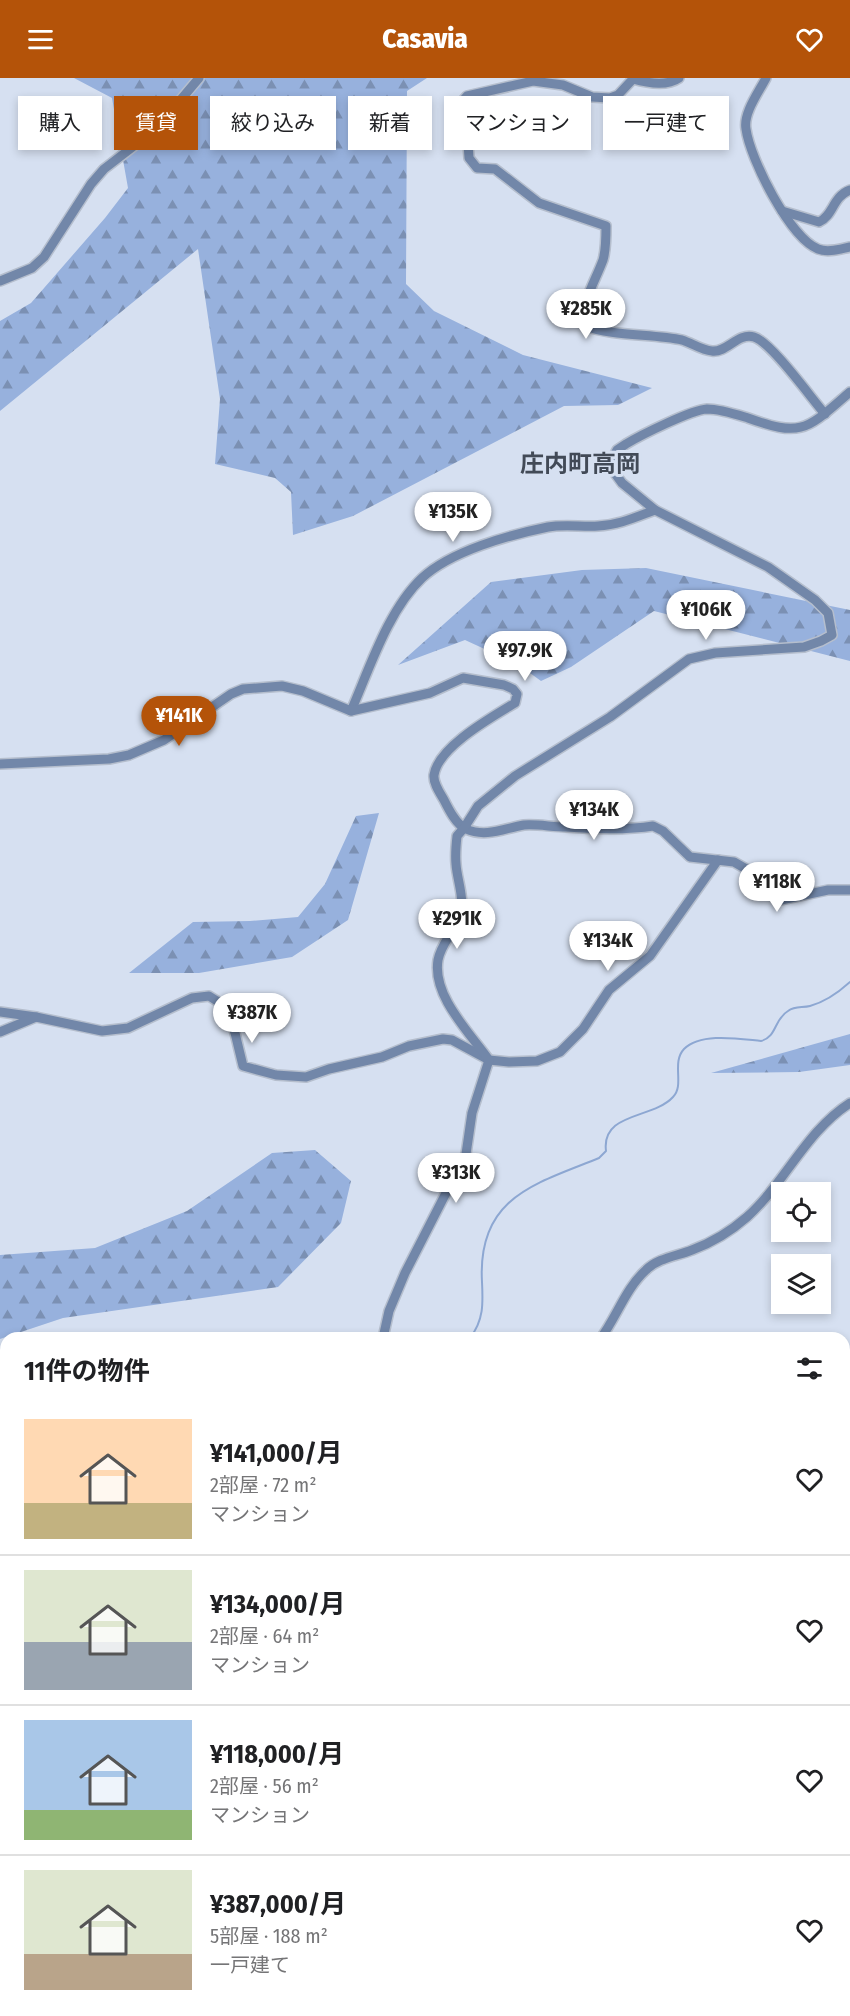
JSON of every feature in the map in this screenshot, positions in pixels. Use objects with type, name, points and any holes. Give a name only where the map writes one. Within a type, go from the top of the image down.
[{"type":"street","points":[[0,281],[32,268],[44,257],[91,184],[104,169],[156,129],[200,78]]},
{"type":"street","points":[[680,78],[659,84],[633,79],[618,95],[610,99],[592,97],[563,85],[533,81],[467,96],[458,105],[457,117],[463,126],[468,143],[469,158],[477,168],[495,169],[539,203],[606,226],[603,260],[592,283],[585,309],[586,326],[685,341],[714,352],[742,337],[752,336],[764,341],[780,358],[825,414]]},
{"type":"street","points":[[766,78],[747,115],[745,129],[752,155],[772,197],[809,244],[820,250],[831,251],[850,247]]},
{"type":"street","points":[[782,211],[819,222],[826,219],[839,196],[850,190]]},
{"type":"street","points":[[489,1060],[444,996],[440,984],[438,960],[460,914],[462,899],[456,850],[457,836],[478,806],[516,776],[610,717],[689,659],[715,653],[804,647],[832,635],[828,613],[797,586],[768,567],[655,510],[622,483],[609,465],[617,450],[703,410],[735,414],[771,427],[796,430],[808,426],[850,392]]},
{"type":"street","points":[[351,711],[399,608],[417,583],[434,569],[462,553],[550,526],[600,526],[622,523],[655,510]]},
{"type":"street","points":[[0,764],[109,759],[129,754],[164,740],[231,694],[243,689],[282,686],[303,691],[351,711],[430,693],[463,678],[504,685],[513,689],[517,694],[515,704],[472,730],[456,743],[438,763],[434,776],[436,786],[454,818],[464,828],[479,832],[497,832],[525,825],[566,828],[653,826],[663,831],[690,858],[734,862],[748,870],[781,900],[828,890],[850,890]]},
{"type":"street","points":[[0,1012],[102,1031],[128,1028],[192,998],[209,996],[225,1006],[235,1033],[243,1066],[276,1075],[306,1077],[329,1069],[382,1057],[409,1046],[443,1039],[452,1040],[489,1060],[537,1062],[560,1052],[583,1029],[609,990],[650,956],[718,860]]},
{"type":"street","points":[[0,1032],[36,1017]]},
{"type":"street","points":[[384,1332],[389,1311],[405,1273],[466,1154],[472,1113],[489,1060]]},
{"type":"street","points":[[605,1332],[633,1285],[647,1269],[657,1262],[693,1250],[723,1235],[746,1218],[774,1190],[814,1136],[838,1110],[850,1103]]},
{"type":"green space","points":[[74,78],[427,78],[407,91],[407,96],[348,96],[348,150],[407,150],[406,284],[434,311],[523,355],[652,388],[618,405],[564,406],[353,516],[293,535],[291,492],[275,478],[215,464],[220,399],[198,249],[0,411],[0,321],[31,303],[128,188],[121,150],[198,150],[198,96],[114,96],[114,109],[112,98]]},
{"type":"green space","points":[[646,568],[850,610],[850,661],[654,611],[571,667],[541,681],[519,665],[465,640],[398,665],[491,582],[582,570]]},
{"type":"green space","points":[[379,813],[348,920],[292,957],[199,973],[129,973],[193,922],[298,917],[325,884],[356,816]]},
{"type":"green space","points":[[850,1034],[850,1065],[799,1072],[711,1073]]},
{"type":"green space","points":[[315,1150],[351,1181],[341,1223],[278,1287],[63,1318],[21,1332],[0,1332],[0,1255],[95,1248],[187,1211],[272,1153]]},
{"type":"waterway","points":[[474,1332],[482,1311],[483,1253],[489,1230],[500,1212],[515,1198],[553,1176],[599,1158],[606,1151],[607,1138],[612,1129],[630,1118],[664,1104],[673,1097],[678,1086],[680,1055],[691,1044],[710,1038],[761,1041],[770,1036],[783,1014],[793,1008],[821,1002],[850,982]]},
{"type":"district","name":"庄内町高岡","points":[[580,464]]}]
